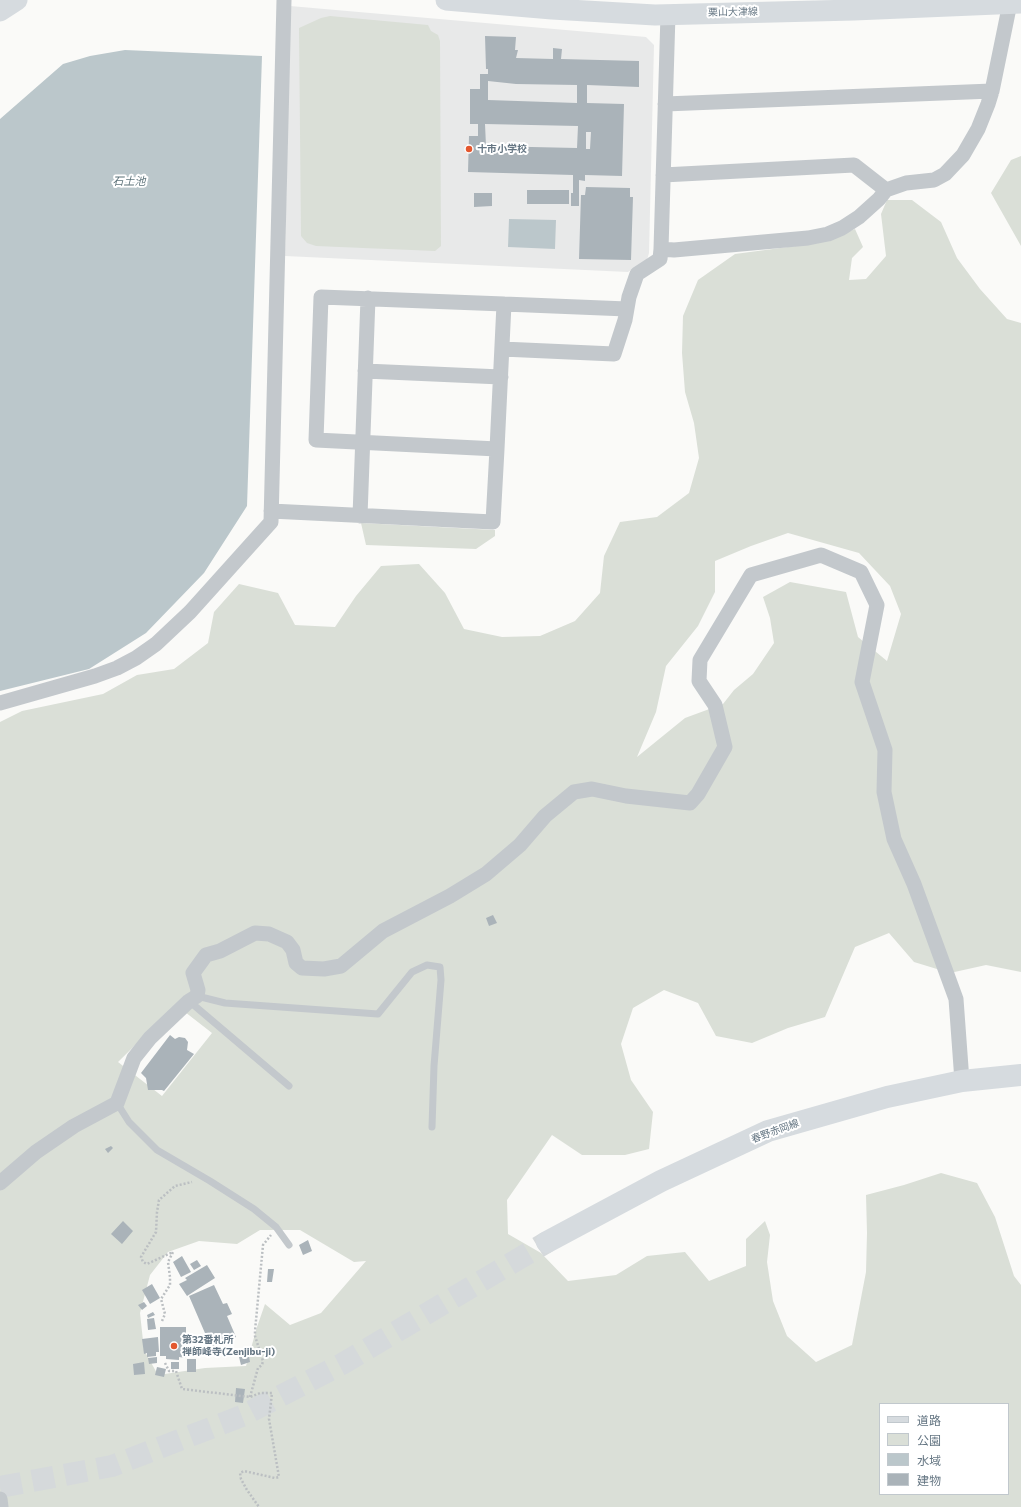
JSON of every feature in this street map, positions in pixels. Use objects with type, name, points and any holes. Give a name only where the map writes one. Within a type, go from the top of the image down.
[{"type":"main road","points":[[0,11],[16,0]]},
{"type":"main road","name":"栗山大津線","points":[[446,0],[553,4],[668,14],[705,6],[1016,3]]},
{"type":"main road","name":"春野赤岡線","points":[[547,1242],[661,1181],[768,1132],[887,1097],[962,1081],[1021,1075]]},
{"type":"street","points":[[0,703],[95,676],[123,664],[156,644],[190,612],[271,522],[284,0]]},
{"type":"street","points":[[661,249],[674,250],[808,238],[824,235],[842,228],[859,217],[879,199],[886,190],[906,183],[934,180],[945,174],[963,155],[978,128],[992,91],[1016,3]]},
{"type":"street","points":[[502,349],[614,354],[625,320],[629,297],[637,274],[660,259],[668,14]]},
{"type":"street","points":[[665,104],[992,91]]},
{"type":"street","points":[[662,175],[854,165],[886,190]]},
{"type":"street","points":[[497,449],[316,440],[321,297],[627,309]]},
{"type":"street","points":[[360,516],[368,298]]},
{"type":"street","points":[[271,511],[493,522],[504,304]]},
{"type":"street","points":[[365,371],[500,377]]},
{"type":"street","points":[[0,1183],[36,1152],[74,1126],[118,1103],[134,1058],[150,1038],[193,999],[198,990],[193,973],[206,955],[220,951],[255,933],[269,934],[287,942],[293,950],[296,963],[302,968],[324,969],[341,966],[383,931],[450,896],[486,874],[520,845],[545,816],[574,792],[592,789],[626,796],[690,803],[698,794],[725,747],[715,705],[699,681],[700,660],[751,575],[821,555],[861,572],[877,605],[862,682],[885,750],[884,792],[894,839],[914,884],[956,999],[962,1081]]},
{"type":"street","points":[[0,1500],[1,1507]]},
{"type":"lane","points":[[193,999],[378,1014],[412,972],[427,966],[440,967],[441,980],[434,1066],[432,1127]]},
{"type":"lane","points":[[193,999],[289,1086]]},
{"type":"lane","points":[[118,1103],[129,1122],[157,1150],[254,1209],[276,1227],[289,1245]]},
{"type":"path","points":[[162,1321],[165,1314],[161,1299],[170,1285],[168,1262],[173,1252],[147,1264],[143,1262],[141,1257],[156,1232],[157,1212],[160,1200],[175,1186],[195,1181],[210,1181]]},
{"type":"path","points":[[250,1397],[258,1368],[262,1365],[263,1361],[255,1336],[263,1245],[276,1227]]},
{"type":"path","points":[[165,1363],[169,1370],[176,1371],[182,1388],[250,1397],[272,1393],[269,1419],[279,1477],[275,1478],[244,1471],[240,1473],[241,1479],[247,1490],[259,1507]]},
{"type":"shaded area","name":"十市小学校","points":[[290,6],[646,37],[654,45],[649,253],[647,260],[628,272],[285,256]]},
{"type":"green space","points":[[330,16],[428,25],[431,31],[438,35],[440,41],[441,246],[435,251],[316,246],[307,243],[301,236],[299,28],[321,18]]},
{"type":"green space","points":[[1021,156],[1021,246],[991,193],[1011,160]]},
{"type":"green space","points":[[887,200],[912,200],[941,222],[957,258],[980,289],[1007,319],[1021,323],[1021,972],[986,965],[950,973],[914,962],[889,933],[855,947],[825,1017],[788,1028],[752,1043],[716,1036],[698,1003],[664,990],[633,1008],[621,1044],[631,1080],[653,1112],[649,1149],[625,1155],[582,1155],[552,1135],[507,1200],[508,1234],[541,1253],[568,1281],[616,1275],[647,1256],[685,1252],[709,1281],[746,1266],[746,1239],[765,1221],[770,1235],[767,1262],[773,1301],[787,1336],[816,1362],[852,1345],[866,1272],[866,1195],[941,1173],[977,1183],[995,1217],[1014,1276],[1021,1285],[1021,1507],[0,1507],[0,722],[22,711],[103,694],[137,675],[174,669],[208,643],[214,612],[239,584],[278,593],[295,625],[335,627],[356,596],[381,566],[419,564],[445,593],[464,629],[502,637],[540,636],[575,621],[600,593],[604,556],[620,522],[657,517],[689,493],[699,458],[694,423],[685,392],[682,353],[683,316],[698,280],[735,254],[818,243],[855,229],[863,247],[852,258],[849,280],[866,279],[886,256],[881,214]],"holes":[[[788,533],[859,553],[890,586],[901,614],[887,661],[858,637],[846,592],[790,582],[763,597],[770,618],[774,643],[753,674],[734,690],[723,704],[685,718],[637,757],[656,712],[666,666],[698,626],[715,592],[715,561]],[[176,1005],[212,1033],[162,1096],[118,1062]],[[260,1230],[300,1230],[354,1262],[366,1261],[321,1313],[290,1325],[265,1304],[246,1366],[205,1368],[158,1375],[144,1350],[140,1313],[150,1275],[168,1252],[199,1241],[237,1244]]]},
{"type":"green space","points":[[361,523],[495,530],[495,536],[476,549],[366,545]]},
{"type":"water","name":"石土池","points":[[125,50],[262,56],[247,506],[204,573],[146,633],[89,669],[0,691],[0,119],[63,64],[90,56]]},
{"type":"water","points":[[509,219],[556,220],[555,249],[508,247]]},
{"type":"building","points":[[485,36],[516,37],[515,50],[518,50],[516,58],[553,59],[553,48],[562,49],[561,59],[639,61],[639,87],[587,85],[587,103],[624,104],[622,176],[585,175],[585,181],[579,180],[579,206],[571,206],[573,175],[468,172],[469,136],[478,136],[478,124],[470,124],[470,89],[480,89],[480,74],[488,74],[488,69],[486,69]],"holes":[[[488,81],[516,84],[577,85],[577,103],[488,100]],[[485,124],[578,126],[577,148],[486,146]],[[586,132],[591,132],[590,149],[586,149]]]},
{"type":"building","points":[[586,187],[630,188],[630,197],[633,197],[631,260],[579,259],[581,195],[585,195]]},
{"type":"building","points":[[527,190],[569,190],[569,204],[527,204]]},
{"type":"building","points":[[474,193],[492,193],[492,206],[474,207]]},
{"type":"building","points":[[493,915],[497,923],[489,926],[486,918]]},
{"type":"building","points":[[170,1035],[175,1039],[179,1037],[185,1038],[188,1042],[187,1050],[194,1054],[164,1091],[148,1090],[146,1078],[141,1073]]},
{"type":"building","points":[[111,1146],[113,1148],[108,1153],[105,1149]]},
{"type":"building","points":[[123,1221],[133,1231],[122,1244],[111,1234]]},
{"type":"building","points":[[308,1240],[312,1251],[303,1255],[299,1245]]},
{"type":"building","points":[[182,1256],[191,1272],[181,1277],[173,1262]]},
{"type":"building","points":[[197,1260],[201,1266],[194,1270],[190,1264]]},
{"type":"building","points":[[207,1265],[215,1278],[187,1296],[179,1284],[187,1280],[185,1278]]},
{"type":"building","points":[[268,1269],[274,1269],[272,1282],[267,1282]]},
{"type":"building","points":[[152,1284],[160,1298],[150,1304],[142,1290]]},
{"type":"building","points":[[214,1285],[223,1304],[227,1303],[232,1314],[227,1316],[236,1337],[211,1347],[189,1296]]},
{"type":"building","points":[[144,1302],[147,1306],[142,1310],[138,1305]]},
{"type":"building","points":[[153,1312],[155,1315],[148,1318],[147,1315]]},
{"type":"building","points":[[154,1318],[156,1329],[148,1330],[147,1319]]},
{"type":"building","points":[[160,1327],[186,1327],[186,1358],[179,1357],[179,1360],[166,1359],[166,1356],[160,1356]]},
{"type":"building","points":[[158,1337],[159,1352],[156,1352],[156,1356],[147,1357],[147,1353],[144,1354],[142,1339]]},
{"type":"building","points":[[248,1351],[250,1362],[241,1365],[238,1353]]},
{"type":"building","points":[[157,1357],[157,1363],[149,1364],[148,1358]]},
{"type":"building","points":[[187,1359],[196,1359],[196,1372],[187,1372]]},
{"type":"building","points":[[144,1362],[145,1374],[134,1375],[133,1364]]},
{"type":"building","points":[[171,1362],[179,1362],[179,1369],[171,1369]]},
{"type":"building","points":[[157,1367],[166,1369],[164,1377],[155,1375]]},
{"type":"building","points":[[236,1388],[245,1389],[243,1403],[235,1402]]},
{"type":"tunnel","points":[[0,1487],[112,1466],[242,1416],[342,1364],[547,1242]]},
{"type":"place","name":"十市小学校","points":[[469,149]]},
{"type":"place","name":"第32番札所 禅師峰寺(Zenjibu-ji)","points":[[174,1346]]}]
